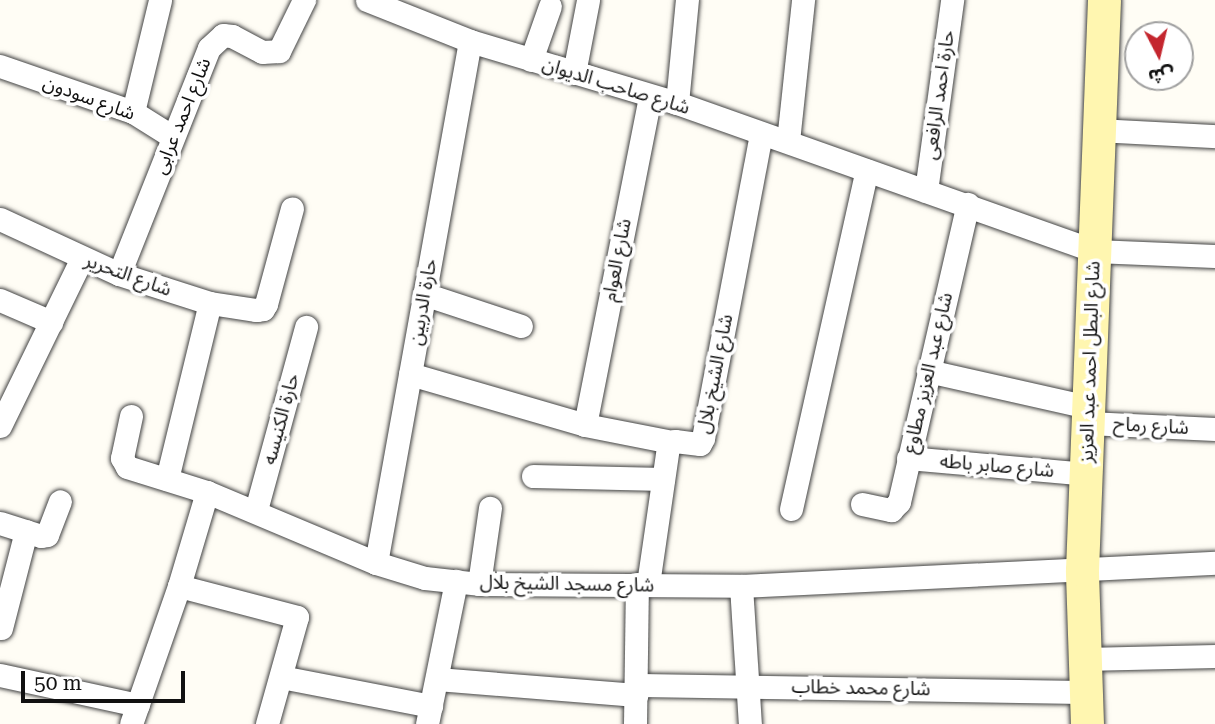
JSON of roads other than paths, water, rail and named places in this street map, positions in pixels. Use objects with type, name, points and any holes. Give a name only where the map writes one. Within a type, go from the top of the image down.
[{"type":"main road","name":"شارع البطل احمد عبد العزيز","points":[[1086,708],[1082,570],[1104,0]]},
{"type":"street","points":[[132,112],[160,0]]},
{"type":"street","name":"شارع احمد عرابى","points":[[119,274],[209,48],[216,38],[232,36],[262,52],[279,51],[304,0]]},
{"type":"street","name":"شارع صاحب الديوان","points":[[366,0],[470,41],[677,103],[968,204],[1094,251],[1215,256]]},
{"type":"street","points":[[574,73],[587,0]]},
{"type":"street","points":[[677,103],[687,0]]},
{"type":"street","points":[[788,141],[803,0]]},
{"type":"street","name":"حارة احمد الرافعى","points":[[926,191],[952,0]]},
{"type":"street","points":[[531,60],[550,6]]},
{"type":"street","name":"حارة الدربين","points":[[376,563],[470,41]]},
{"type":"street","name":"شارع سودون","points":[[0,66],[132,112],[173,138]]},
{"type":"street","name":"شارع العوام","points":[[585,425],[650,96]]},
{"type":"street","points":[[1099,130],[1215,136]]},
{"type":"street","name":"شارع الشيخ بلال","points":[[635,724],[642,584],[668,447],[672,442],[696,445],[702,442],[761,133]]},
{"type":"street","points":[[791,509],[867,170]]},
{"type":"street","name":"شارع عبد العزيز مطاوع","points":[[862,504],[891,510],[896,508],[968,204]]},
{"type":"street","name":"شارع التحرير","points":[[0,219],[119,274],[210,303],[263,309],[292,208]]},
{"type":"street","points":[[0,426],[82,258]]},
{"type":"street","points":[[424,294],[521,326]]},
{"type":"street","points":[[0,300],[51,322]]},
{"type":"street","points":[[167,479],[210,303]]},
{"type":"street","name":"حارة الكنيسه","points":[[256,510],[306,327]]},
{"type":"street","name":"شارع رماح","points":[[928,370],[1088,415],[1215,429]]},
{"type":"street","points":[[410,374],[585,425],[672,442]]},
{"type":"street","name":"شارع مسجد الشيخ بلال","points":[[131,416],[123,463],[256,510],[376,563],[425,578],[479,584],[741,586],[1215,563]]},
{"type":"street","name":"شارع صابر باطه","points":[[908,458],[1086,474]]},
{"type":"street","points":[[533,477],[663,479]]},
{"type":"street","points":[[0,675],[135,715],[179,586],[207,492]]},
{"type":"street","points":[[0,523],[47,535],[60,501]]},
{"type":"street","points":[[479,584],[490,508]]},
{"type":"street","points":[[1,628],[26,531]]},
{"type":"street","points":[[281,677],[429,715],[456,581]]},
{"type":"street","points":[[179,586],[296,615],[298,620],[267,724]]},
{"type":"street","points":[[741,586],[750,724]]},
{"type":"street","points":[[1084,659],[1215,656]]},
{"type":"street","name":"شارع محمد خطاب","points":[[437,679],[636,690],[747,685],[1086,708]]}]
